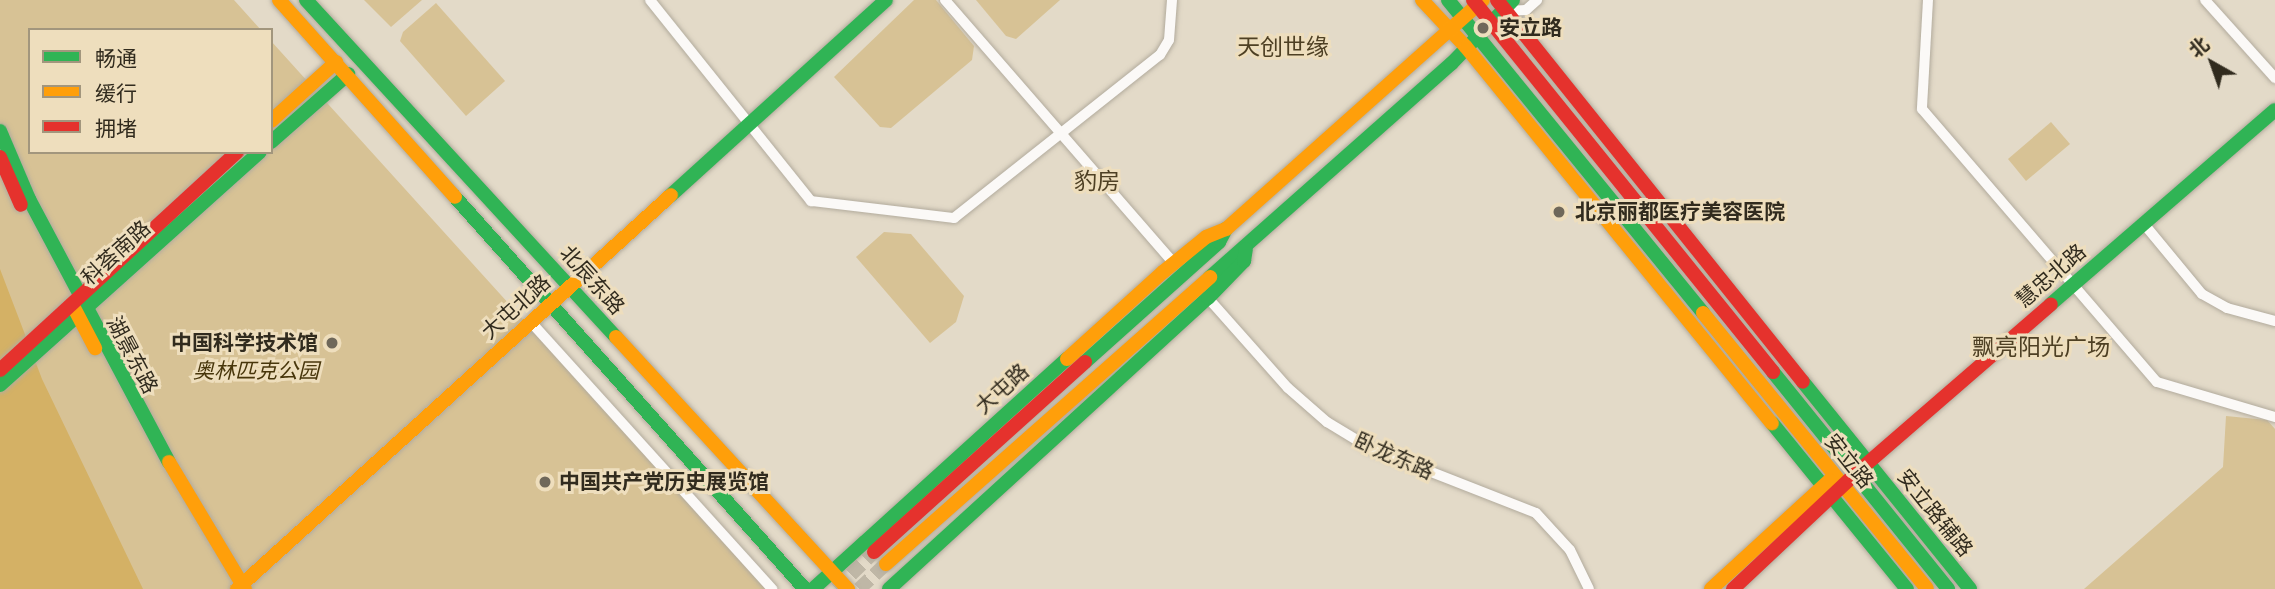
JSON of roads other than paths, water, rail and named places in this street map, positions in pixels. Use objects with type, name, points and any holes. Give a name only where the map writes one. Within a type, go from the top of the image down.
[{"type":"street","points":[[279,0],[348,74],[805,589]]},
{"type":"street","name":"北辰东路","points":[[306,0],[848,589]]},
{"type":"street","points":[[650,0],[752,122],[811,201],[954,218],[1063,136],[1166,47],[1172,0]]},
{"type":"street","name":"大屯北路","points":[[239,588],[886,0]]},
{"type":"street","points":[[945,0],[1174,263]]},
{"type":"street","name":"安立路","points":[[1422,0],[1447,31],[1466,47],[1839,493],[1927,589]]},
{"type":"street","name":"安立路","points":[[1448,0],[1829,481]]},
{"type":"street","points":[[886,564],[1205,278],[1246,249],[1492,24],[1506,4],[1526,10],[1537,0]]},
{"type":"street","points":[[1928,0],[1922,110],[2075,283],[2157,382],[2275,417]]},
{"type":"street","points":[[2205,0],[2275,78]]},
{"type":"street","name":"安立路","points":[[1477,2],[1948,589]]},
{"type":"street","name":"大屯路","points":[[813,589],[1174,263],[1226,229],[1463,18],[1477,2]]},
{"type":"street","name":"安立路","points":[[1506,4],[1867,464]]},
{"type":"street","points":[[273,119],[336,62]]},
{"type":"street","points":[[273,140],[348,74]]},
{"type":"street","name":"慧忠北路","points":[[1733,589],[1839,493],[1855,474],[2275,110]]},
{"type":"street","name":"湖景东路","points":[[0,131],[78,307]]},
{"type":"street","name":"科荟南路","points":[[78,307],[235,154]]},
{"type":"street","name":"科荟南路","points":[[0,370],[29,350],[258,154]]},
{"type":"street","name":"湖景东路","points":[[0,157],[155,460],[239,588]]},
{"type":"street","points":[[2144,224],[2202,294],[2227,307],[2275,321]]},
{"type":"street","name":"大屯路","points":[[874,552],[1219,242],[1226,229]]},
{"type":"street","points":[[889,589],[1208,298],[1244,261],[1246,249]]},
{"type":"street","name":"卧龙东路","points":[[1208,298],[1288,388],[1327,422],[1370,449],[1536,513],[1570,550],[1589,589]]},
{"type":"street","points":[[531,322],[772,589]]},
{"type":"street","name":"科荟南路","points":[[0,385],[29,350]]},
{"type":"street","name":"安立路辅路","points":[[1867,464],[1970,589]]},
{"type":"street","points":[[1711,589],[1829,481],[1855,474]]},
{"type":"street","points":[[1839,493],[1907,589]]},
{"type":"tunnel","points":[[836,589],[874,552]]},
{"type":"tunnel","points":[[859,589],[886,564]]},
{"type":"place","name":"安立路","points":[[1483,28]]},
{"type":"place","name":"北京丽都医疗美容医院","points":[[1559,212]]},
{"type":"place","name":"中国科学技术馆","points":[[332,343]]},
{"type":"place","name":"中国共产党历史展览馆","points":[[545,482]]},
{"type":"district","name":"天创世缘","points":[[1283,47]]},
{"type":"district","name":"豹房","points":[[1097,181]]},
{"type":"district","name":"飘亮阳光广场","points":[[2041,347]]},
{"type":"park label","name":"奥林匹克公园","points":[[256,371]]}]
